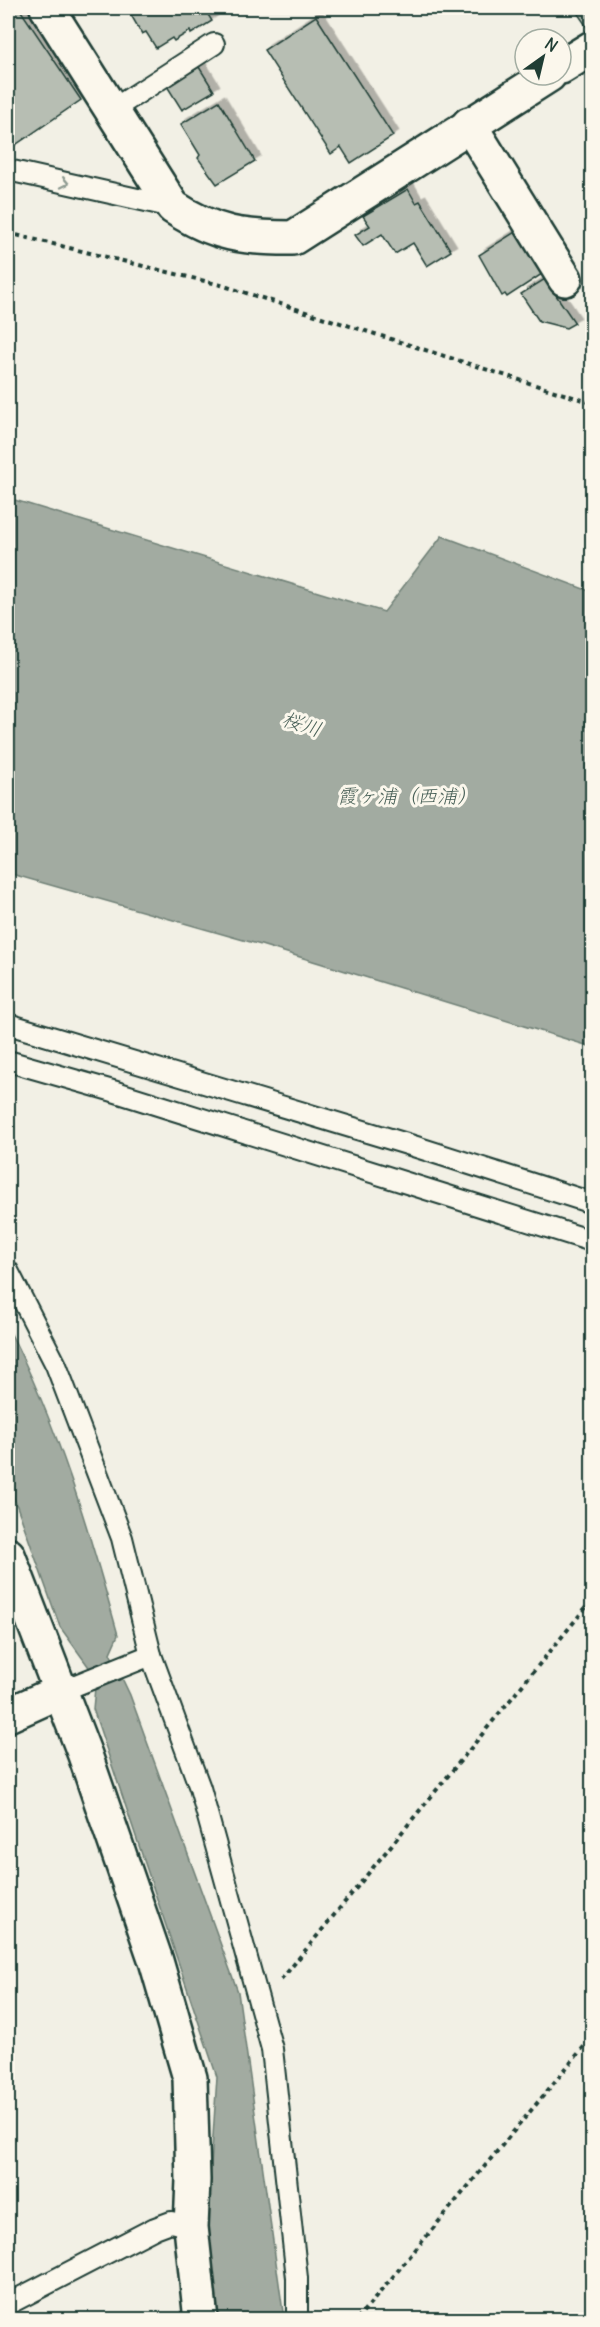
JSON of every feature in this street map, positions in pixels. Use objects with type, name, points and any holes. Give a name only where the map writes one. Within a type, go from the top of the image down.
[{"type":"street","points":[[47,8],[173,207],[195,222],[246,238],[293,238],[530,87]]},
{"type":"street","points":[[573,60],[592,48]]},
{"type":"street","points":[[470,124],[565,279]]},
{"type":"street","points":[[8,1555],[70,1688],[156,1960],[190,2078],[193,2180],[191,2227],[201,2319]]},
{"type":"street","points":[[8,1714],[70,1688]]},
{"type":"lane","points":[[112,110],[214,44]]},
{"type":"lane","points":[[8,170],[173,207]]},
{"type":"lane","points":[[8,1024],[407,1144],[592,1203]]},
{"type":"lane","points":[[8,1061],[113,1091],[592,1240]]},
{"type":"lane","points":[[8,1271],[57,1365],[122,1538],[151,1655],[200,1788],[272,2049],[297,2278],[297,2319]]},
{"type":"lane","points":[[70,1688],[151,1655]]},
{"type":"lane","points":[[8,2304],[155,2228],[171,2222],[191,2227]]},
{"type":"path","points":[[8,233],[221,285],[592,403]]},
{"type":"path","points":[[256,1991],[279,1983],[592,1600]]},
{"type":"path","points":[[357,2319],[592,2037]]},
{"type":"water","name":"霞ヶ浦（西浦）","points":[[8,498],[384,612],[442,536],[592,592],[592,1047],[261,945],[8,873]]},
{"type":"water","points":[[8,1328],[42,1402],[71,1478],[118,1635],[110,1653],[130,1695],[238,1992],[284,2319],[215,2319],[206,2240],[217,2077],[93,1709],[96,1677],[60,1627],[8,1481]]},
{"type":"building","points":[[8,8],[19,8],[81,100],[8,150]]},
{"type":"building","points":[[143,8],[204,8],[212,21],[191,34],[190,31],[174,41],[172,38],[156,48],[146,32],[142,34],[131,15]]},
{"type":"building","points":[[574,8],[592,8],[592,23],[587,27]]},
{"type":"building","points":[[316,16],[393,136],[351,163],[341,147],[331,154],[264,50]]},
{"type":"building","points":[[199,67],[214,91],[182,110],[167,86]]},
{"type":"building","points":[[219,101],[255,161],[217,184],[198,158],[200,155],[181,124]]},
{"type":"building","points":[[408,189],[416,203],[420,201],[451,251],[427,266],[413,243],[395,254],[382,234],[363,246],[355,235],[370,226],[363,216]]},
{"type":"building","points":[[515,232],[542,274],[507,297],[505,294],[502,296],[479,255]]},
{"type":"building","points":[[545,279],[575,323],[566,328],[539,321],[521,294]]},
{"type":"water label","name":"桜川","points":[[302,724]]}]
